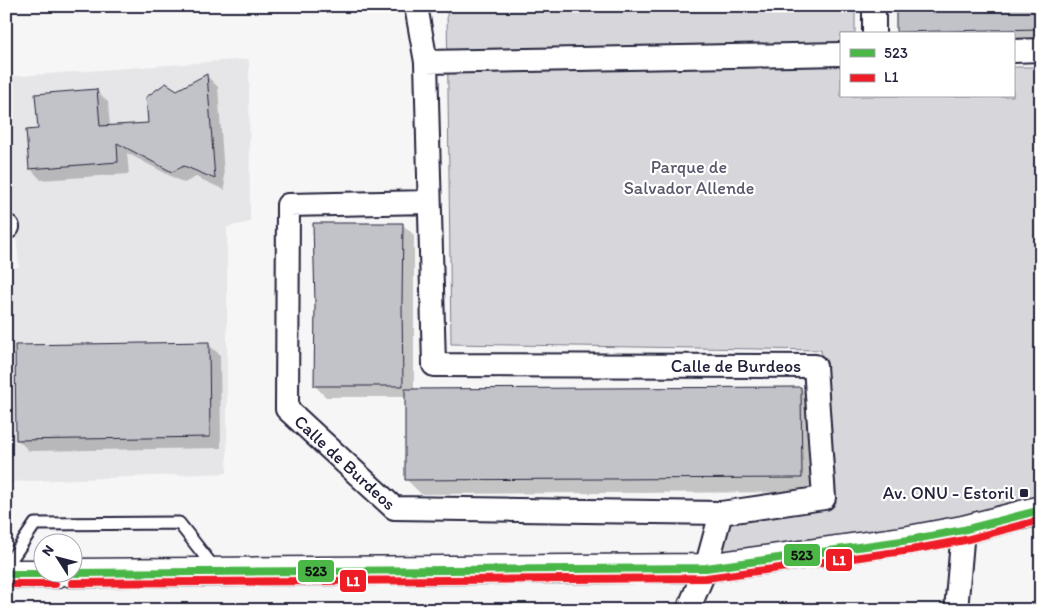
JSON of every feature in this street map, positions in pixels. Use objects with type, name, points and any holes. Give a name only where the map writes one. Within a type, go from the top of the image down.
[{"type":"street","name":"Calle de Burdeos","points":[[416,6],[426,62],[434,365],[815,366],[824,498],[721,512],[394,508],[287,409],[288,205],[429,202]]},
{"type":"street","points":[[874,6],[874,32]]},
{"type":"street","points":[[1014,51],[1041,50]]},
{"type":"street","points":[[426,62],[840,54]]},
{"type":"street","points":[[82,573],[706,568],[909,540],[963,530],[1041,510]]},
{"type":"street","points":[[688,610],[706,568],[721,512]]},
{"type":"street","points":[[956,610],[963,530]]},
{"type":"street","points":[[6,574],[32,574]]},
{"type":"lane","points":[[6,567],[35,524],[179,523],[218,572]]},
{"type":"shaded area","points":[[249,59],[250,222],[227,227],[227,473],[6,482],[6,268],[19,267],[6,134],[6,77]]},
{"type":"green space","name":"Parque de Salvador Allende","points":[[447,6],[855,6],[855,32],[840,32],[840,98],[1014,98],[1014,67],[1041,67],[1041,506],[706,568],[728,519],[830,503],[821,350],[451,344]]},
{"type":"building","points":[[896,6],[1041,6],[1041,29],[896,32]]},
{"type":"building","points":[[207,74],[215,179],[184,166],[172,172],[117,143],[118,162],[29,169],[26,130],[38,129],[35,94],[97,89],[100,126],[148,123],[146,97],[166,83],[177,90]]},
{"type":"building","points":[[313,223],[403,223],[403,386],[314,386],[315,304]]},
{"type":"building","points":[[209,342],[210,437],[16,440],[15,345]]},
{"type":"building","points":[[801,387],[802,478],[405,480],[405,389]]},
{"type":"transit line","name":"523","points":[[82,573],[706,568],[909,540],[963,530],[1041,510]]},
{"type":"transit line","name":"L1","points":[[82,583],[706,578],[911,550],[965,540],[1041,520]]},
{"type":"transit line","name":"523","points":[[6,574],[32,574]]},
{"type":"transit line","name":"L1","points":[[6,584],[32,584]]},
{"type":"place","name":"Av. ONU - Estoril","points":[[1024,493]]}]
